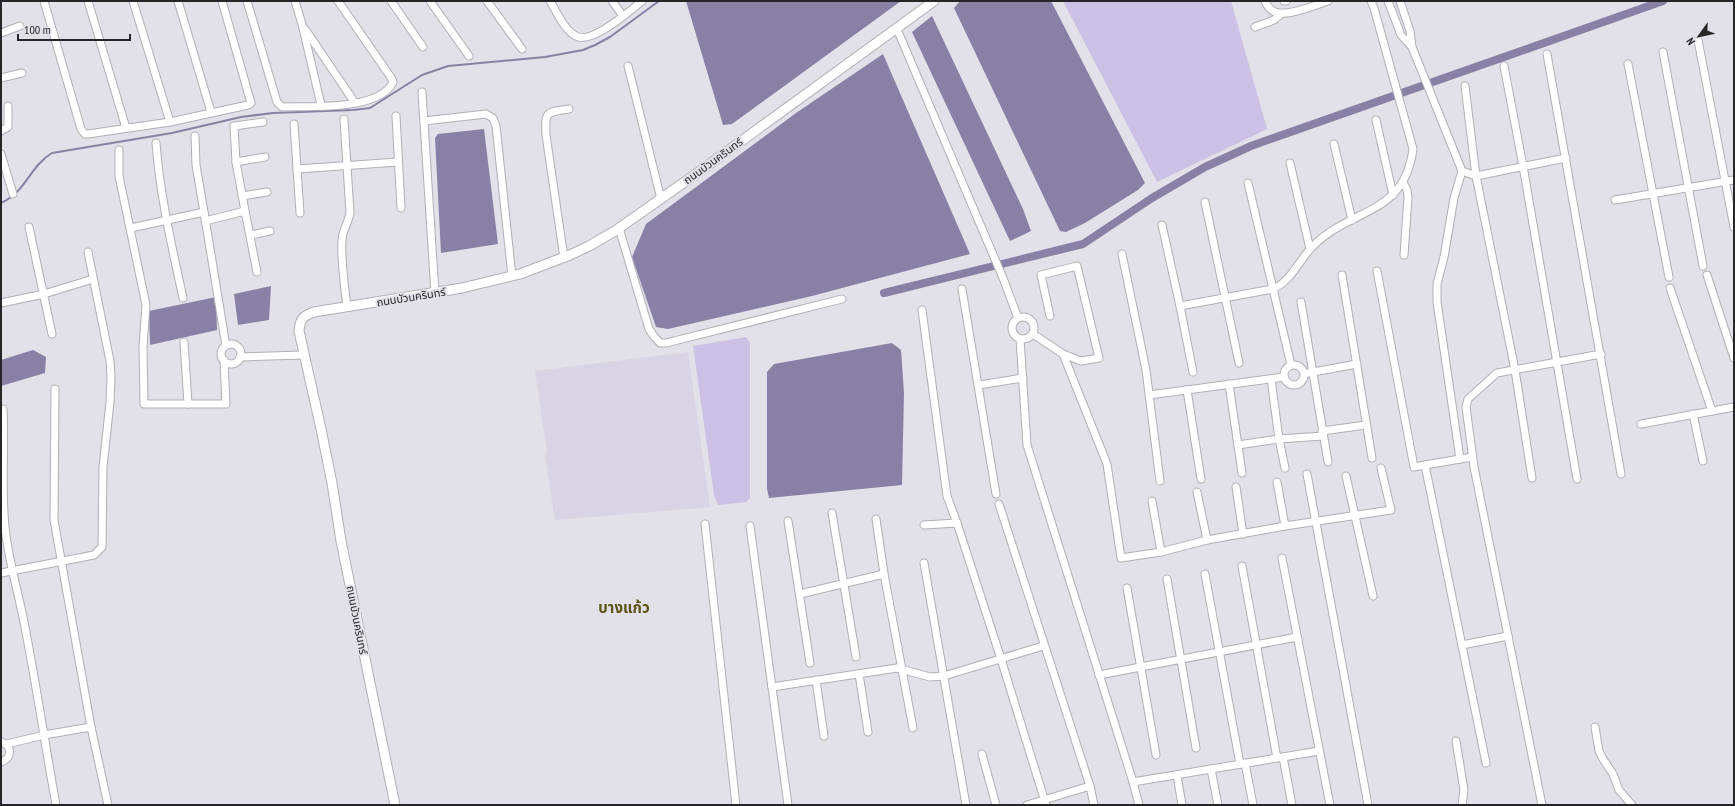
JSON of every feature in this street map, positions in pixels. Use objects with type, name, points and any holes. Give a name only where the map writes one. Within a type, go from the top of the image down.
[{"type":"street","points":[[44,1],[82,132],[88,134],[170,122],[248,105],[251,103],[222,1]]},
{"type":"street","points":[[88,1],[126,128]]},
{"type":"street","points":[[133,1],[170,122]]},
{"type":"street","points":[[178,1],[211,112]]},
{"type":"street","points":[[247,1],[279,106],[321,106],[355,103],[378,96],[392,86],[394,82],[338,1]]},
{"type":"street","points":[[294,1],[302,24],[321,106]]},
{"type":"street","points":[[391,1],[423,47]]},
{"type":"street","points":[[430,1],[469,56]]},
{"type":"street","points":[[487,1],[522,49]]},
{"type":"street","points":[[550,1],[566,26],[579,38],[585,38],[597,33],[623,16],[642,1]]},
{"type":"street","points":[[612,1],[623,16]]},
{"type":"street","name":"ถนนบัวนครินทร์","points":[[395,805],[342,549],[322,436],[303,355],[299,331],[300,322],[304,316],[314,312],[462,288],[512,276],[564,258],[590,246],[661,199],[897,29],[933,1]]},
{"type":"street","points":[[1265,1],[1272,10],[1280,14],[1328,1]]},
{"type":"street","points":[[1180,306],[1273,289],[1288,280],[1310,249],[1337,227],[1378,207],[1393,195],[1403,182],[1412,160],[1413,149],[1371,1]]},
{"type":"street","points":[[1388,1],[1401,35],[1412,47]]},
{"type":"street","points":[[1400,1],[1410,31],[1412,47],[1434,98],[1462,171],[1454,198],[1444,257],[1437,284],[1437,302],[1460,459]]},
{"type":"street","points":[[1254,27],[1274,20],[1280,14]]},
{"type":"street","points":[[302,24],[355,103]]},
{"type":"street","points":[[1,33],[20,26]]},
{"type":"street","points":[[897,29],[994,255],[1018,318]]},
{"type":"street","points":[[1698,40],[1734,227]]},
{"type":"street","points":[[1663,52],[1703,266]]},
{"type":"street","points":[[1547,54],[1622,474]]},
{"type":"street","points":[[1628,64],[1669,277]]},
{"type":"street","points":[[628,66],[661,199]]},
{"type":"street","points":[[1504,66],[1524,166],[1577,479]]},
{"type":"street","points":[[1,78],[22,73]]},
{"type":"street","points":[[1465,86],[1476,176],[1515,370],[1532,478]]},
{"type":"street","points":[[422,92],[436,293]]},
{"type":"street","points":[[1,131],[8,127],[8,106]]},
{"type":"street","points":[[564,258],[546,135],[545,118],[555,110],[569,109]]},
{"type":"street","points":[[424,121],[486,114],[493,118],[496,126],[512,276]]},
{"type":"street","points":[[396,116],[401,208]]},
{"type":"street","points":[[344,119],[350,213],[343,234],[342,244],[347,307]]},
{"type":"street","points":[[1376,120],[1393,195]]},
{"type":"street","points":[[257,272],[236,162],[234,126],[263,122]]},
{"type":"street","points":[[294,124],[300,213]]},
{"type":"street","points":[[195,136],[196,165],[226,346]]},
{"type":"street","points":[[156,143],[158,172],[166,220],[183,298]]},
{"type":"street","points":[[1334,144],[1352,220]]},
{"type":"street","points":[[119,150],[120,176],[146,305],[143,346],[144,404],[226,404],[224,360],[221,353],[226,346],[230,344],[236,345],[240,350],[240,357]]},
{"type":"street","points":[[1,154],[13,194]]},
{"type":"street","points":[[236,162],[265,157]]},
{"type":"street","points":[[1462,171],[1476,176],[1566,158]]},
{"type":"street","points":[[297,169],[398,162]]},
{"type":"street","points":[[1290,163],[1310,249]]},
{"type":"street","points":[[1615,200],[1734,180]]},
{"type":"street","points":[[1248,182],[1291,365]]},
{"type":"street","points":[[1403,182],[1407,190],[1408,198],[1404,254]]},
{"type":"street","points":[[242,196],[267,192]]},
{"type":"street","points":[[1205,202],[1239,364]]},
{"type":"street","points":[[131,228],[204,212]]},
{"type":"street","points":[[206,221],[245,212]]},
{"type":"street","points":[[1162,225],[1193,372]]},
{"type":"street","points":[[29,227],[52,334]]},
{"type":"street","points":[[619,228],[649,329],[660,343],[666,343],[842,299]]},
{"type":"street","points":[[251,235],[270,232]]},
{"type":"street","points":[[1,574],[94,555],[102,547],[103,466],[111,378],[110,361],[88,252]]},
{"type":"street","points":[[1122,254],[1146,370],[1160,481]]},
{"type":"street","points":[[1033,334],[1063,354],[1081,361],[1099,358],[1077,266],[1041,274],[1050,316]]},
{"type":"street","points":[[1377,272],[1414,467],[1472,457]]},
{"type":"street","points":[[1342,275],[1372,458]]},
{"type":"street","points":[[1707,275],[1734,358]]},
{"type":"street","points":[[1,303],[44,294],[94,279]]},
{"type":"street","points":[[1670,288],[1712,411]]},
{"type":"street","points":[[962,289],[996,494]]},
{"type":"street","points":[[1301,302],[1328,462]]},
{"type":"street","points":[[922,310],[947,496],[1001,659],[1045,802]]},
{"type":"street","points":[[1023,317],[1030,320],[1034,326],[1033,334],[1027,339],[1020,339],[1014,336],[1011,329],[1013,322],[1018,318],[1023,317]]},
{"type":"street","points":[[1020,339],[1027,445],[1133,782],[1138,805]]},
{"type":"street","points":[[184,342],[188,404]]},
{"type":"street","points":[[1063,354],[1107,464],[1121,558],[1162,552],[1207,540],[1285,526],[1391,510],[1381,468]]},
{"type":"street","points":[[1542,805],[1472,457],[1466,408],[1468,399],[1497,373],[1600,354]]},
{"type":"street","points":[[224,360],[228,363],[234,363],[240,357],[303,355]]},
{"type":"street","points":[[1304,373],[1357,364]]},
{"type":"street","points":[[1291,365],[1296,365],[1301,368],[1304,373],[1303,379],[1294,385],[1288,383],[1284,377],[1286,368],[1291,365]]},
{"type":"street","points":[[1149,395],[1284,377]]},
{"type":"street","points":[[979,385],[1023,378]]},
{"type":"street","points":[[1271,379],[1279,439],[1285,468]]},
{"type":"street","points":[[1229,384],[1242,473]]},
{"type":"street","points":[[55,389],[54,520],[60,562],[66,584],[91,727],[108,805]]},
{"type":"street","points":[[1187,390],[1201,479]]},
{"type":"street","points":[[1641,424],[1734,407]]},
{"type":"street","points":[[3,409],[4,441],[2,486],[5,527],[24,621],[56,805]]},
{"type":"street","points":[[1693,414],[1703,461]]},
{"type":"street","points":[[1238,445],[1323,433],[1366,425]]},
{"type":"street","points":[[1425,465],[1486,763]]},
{"type":"street","points":[[1307,474],[1368,805]]},
{"type":"street","points":[[1346,476],[1373,596]]},
{"type":"street","points":[[1277,482],[1285,526]]},
{"type":"street","points":[[1236,487],[1243,534]]},
{"type":"street","points":[[1197,492],[1207,540]]},
{"type":"street","points":[[1152,501],[1162,552]]},
{"type":"street","points":[[999,504],[1090,786],[1094,805]]},
{"type":"street","points":[[832,513],[856,657]]},
{"type":"street","points":[[876,519],[884,574],[913,728]]},
{"type":"street","points":[[788,521],[810,663]]},
{"type":"street","points":[[924,526],[957,523]]},
{"type":"street","points":[[705,524],[736,805]]},
{"type":"street","points":[[750,526],[788,805]]},
{"type":"street","points":[[1282,558],[1330,805]]},
{"type":"street","points":[[924,563],[966,805]]},
{"type":"street","points":[[1242,566],[1256,644],[1280,757],[1292,805]]},
{"type":"street","points":[[800,594],[884,574]]},
{"type":"street","points":[[1205,574],[1219,652],[1242,763],[1253,805]]},
{"type":"street","points":[[1167,579],[1196,748]]},
{"type":"street","points":[[1127,588],[1156,755]]},
{"type":"street","points":[[1462,645],[1508,636]]},
{"type":"street","points":[[1099,675],[1297,637]]},
{"type":"street","points":[[772,687],[901,669],[930,677],[944,676],[1044,646]]},
{"type":"street","points":[[859,674],[868,732]]},
{"type":"street","points":[[816,680],[824,736]]},
{"type":"street","points":[[4,743],[91,727]]},
{"type":"street","points":[[1595,727],[1601,755],[1613,774],[1619,790],[1632,805]]},
{"type":"street","points":[[1456,741],[1464,790],[1462,805]]},
{"type":"street","points":[[1,762],[7,759],[10,755],[10,749],[4,743]]},
{"type":"street","points":[[1133,782],[1319,750]]},
{"type":"street","points":[[982,754],[996,805]]},
{"type":"street","points":[[1211,769],[1218,805]]},
{"type":"street","points":[[1177,775],[1182,805]]},
{"type":"street","points":[[1027,805],[1045,802],[1090,786]]},
{"type":"shaded area","points":[[686,1],[901,1],[732,124],[723,125]]},
{"type":"shaded area","points":[[960,1],[1051,1],[1145,183],[1138,190],[1085,223],[1066,232],[1060,231],[954,8]]},
{"type":"shaded area","points":[[1063,1],[1231,1],[1267,129],[1157,182]]},
{"type":"shaded area","points":[[932,16],[1023,209],[1031,231],[1010,241],[912,32]]},
{"type":"shaded area","points":[[883,54],[970,254],[812,296],[668,329],[656,327],[632,257],[646,224],[796,113]]},
{"type":"shaded area","points":[[484,129],[498,244],[441,253],[435,138],[438,134]]},
{"type":"shaded area","points":[[271,286],[269,320],[238,325],[234,294]]},
{"type":"shaded area","points":[[216,297],[217,330],[150,345],[149,311]]},
{"type":"shaded area","points":[[746,337],[750,343],[750,498],[746,502],[718,505],[714,495],[693,346]]},
{"type":"shaded area","points":[[892,343],[901,350],[904,393],[902,485],[769,498],[767,489],[767,372],[774,364]]},
{"type":"shaded area","points":[[33,350],[46,357],[45,373],[1,386],[1,360]]},
{"type":"shaded area","points":[[688,352],[710,507],[555,520],[545,456],[547,452],[535,371]]},
{"type":"waterway","points":[[1,203],[16,192],[38,165],[52,153],[172,133],[241,117],[273,113],[370,108],[422,75],[448,66],[545,57],[583,50],[610,37],[659,1]]},
{"type":"waterway","points":[[884,293],[1083,244],[1152,198],[1205,167],[1251,146],[1663,1]]},
{"type":"district","name":"บางแก้ว","points":[[624,608]]}]
